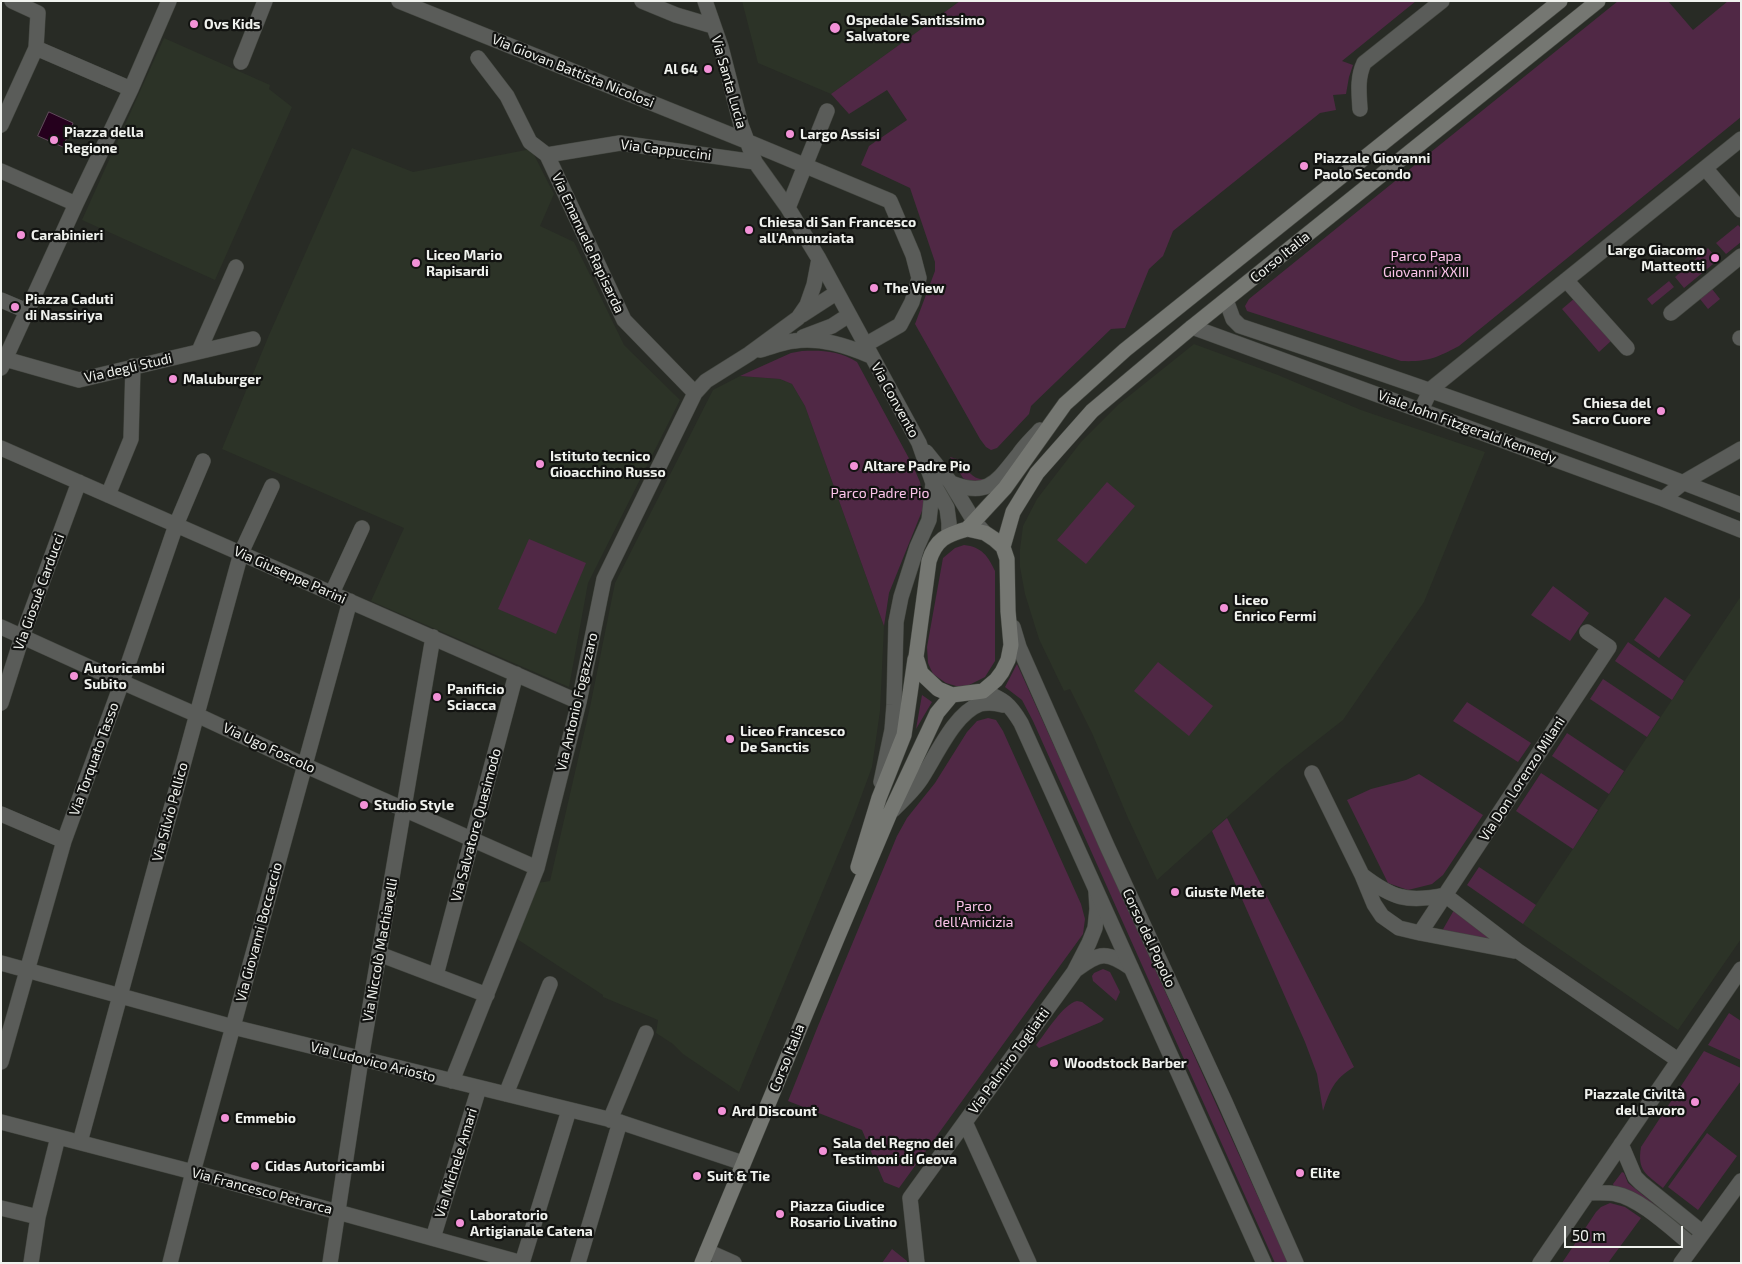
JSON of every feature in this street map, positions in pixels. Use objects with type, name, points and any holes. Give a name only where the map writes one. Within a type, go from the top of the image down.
[{"type":"main road","name":"Corso Italia","points":[[971,525],[1005,488],[1065,404],[1125,350],[1560,1]]},
{"type":"main road","name":"Corso Italia","points":[[1003,547],[1013,512],[1037,473],[1092,411],[1226,300],[1598,1]]},
{"type":"main road","points":[[838,936],[879,798],[904,735],[929,561],[939,541],[948,534],[971,525],[1003,547],[1007,559],[1011,645],[1008,660],[996,680],[983,691],[952,695],[938,689],[921,673],[916,656]]},
{"type":"main road","points":[[838,936],[890,813],[937,713],[952,695]]},
{"type":"main road","name":"Corso Italia","points":[[705,1257],[838,936]]},
{"type":"street","points":[[1,125],[36,48],[38,13],[12,1]]},
{"type":"street","points":[[3,363],[131,89],[169,1]]},
{"type":"street","points":[[241,62],[265,1]]},
{"type":"street","name":"Via Giovan Battista Nicolosi","points":[[399,1],[890,201],[913,254],[919,278],[912,302],[900,325],[868,351]]},
{"type":"street","points":[[642,1],[676,15],[713,26]]},
{"type":"street","name":"Via Santa Lucia","points":[[705,1],[721,47],[746,141],[755,162]]},
{"type":"street","points":[[1360,109],[1358,85],[1364,63],[1442,1]]},
{"type":"street","points":[[36,48],[131,89]]},
{"type":"street","points":[[478,58],[506,96],[530,142],[547,155]]},
{"type":"street","points":[[788,208],[827,111]]},
{"type":"street","points":[[1421,410],[1431,389],[1741,139]]},
{"type":"street","name":"Via Cappuccini","points":[[547,155],[620,143],[755,162]]},
{"type":"street","name":"Via Emanuele Rapisarda","points":[[547,155],[624,320],[695,393]]},
{"type":"street","points":[[755,162],[788,208],[819,259],[807,305],[798,318]]},
{"type":"street","points":[[1705,168],[1741,210]]},
{"type":"street","points":[[1,171],[76,204]]},
{"type":"street","points":[[1671,313],[1741,256]]},
{"type":"street","name":"Via Convento","points":[[819,259],[919,443]]},
{"type":"street","points":[[199,351],[236,267]]},
{"type":"street","points":[[1566,280],[1627,348]]},
{"type":"street","points":[[749,354],[836,293]]},
{"type":"street","points":[[1,300],[26,311]]},
{"type":"street","name":"Viale John Fitzgerald Kennedy","points":[[1226,300],[1233,319],[1240,326],[1431,389],[1684,482],[1741,505]]},
{"type":"street","points":[[749,354],[794,341],[832,326],[849,315]]},
{"type":"street","name":"Viale John Fitzgerald Kennedy","points":[[1192,328],[1663,499],[1741,530]]},
{"type":"street","name":"Via degli Studi","points":[[3,363],[79,380],[253,339]]},
{"type":"street","points":[[794,341],[820,340],[868,351]]},
{"type":"street","name":"Via Antonio Fogazzaro","points":[[452,1081],[537,868],[579,702],[604,579],[695,393],[706,381],[749,354]]},
{"type":"street","points":[[108,495],[131,440],[133,366]]},
{"type":"street","points":[[951,483],[965,489],[979,489],[1000,479],[1020,452],[1065,404]]},
{"type":"street","points":[[919,443],[951,483],[971,525]]},
{"type":"street","points":[[919,443],[933,483],[947,508],[948,534]]},
{"type":"street","name":"Via Giuseppe Parini","points":[[1,448],[579,702]]},
{"type":"street","points":[[1663,499],[1684,482],[1741,449]]},
{"type":"street","name":"Via Torquato Tasso","points":[[1,1062],[64,841],[122,682],[176,525],[203,461]]},
{"type":"street","name":"Via Giosuè Carducci","points":[[1,703],[22,637],[79,482]]},
{"type":"street","points":[[879,798],[892,730],[898,613],[901,597],[917,547],[929,520],[933,483]]},
{"type":"street","name":"Via Silvio Pellico","points":[[80,1142],[241,553],[272,486]]},
{"type":"street","points":[[332,593],[362,528]]},
{"type":"street","name":"Via Giovanni Boccaccio","points":[[170,1263],[193,1172],[350,601]]},
{"type":"street","name":"Corso del Popolo","points":[[1008,611],[1019,647],[1107,846],[1226,1102],[1296,1263]]},
{"type":"street","name":"Via Ugo Foscolo","points":[[1,627],[304,765],[537,868]]},
{"type":"street","name":"Via Don Lorenzo Milani","points":[[1420,933],[1609,647],[1587,632]]},
{"type":"street","name":"Via Niccolò Machiavelli","points":[[330,1263],[361,1059],[433,638]]},
{"type":"street","name":"Via Salvatore Quasimodo","points":[[436,975],[516,674]]},
{"type":"street","name":"Corso del Popolo","points":[[983,691],[1000,698],[1011,707],[1021,723],[1264,1263]]},
{"type":"street","points":[[890,813],[918,784],[952,729],[970,710],[988,703],[1011,707]]},
{"type":"street","points":[[1312,773],[1362,875],[1374,904],[1382,916],[1399,928],[1518,951]]},
{"type":"street","points":[[1,814],[64,841]]},
{"type":"street","points":[[1362,875],[1379,888],[1410,900],[1425,900],[1445,895],[1518,951],[1678,1060]]},
{"type":"street","points":[[1074,972],[1095,928],[1096,890]]},
{"type":"street","points":[[379,954],[487,995]]},
{"type":"street","points":[[1074,972],[1091,959],[1101,955],[1109,955],[1131,968]]},
{"type":"street","name":"Via Ludovico Ariosto","points":[[1,963],[233,1027],[615,1121],[743,1163]]},
{"type":"street","points":[[1540,1263],[1741,969]]},
{"type":"street","name":"Via Palmiro Togliatti","points":[[1029,1263],[965,1122],[1074,972]]},
{"type":"street","points":[[506,1094],[550,984]]},
{"type":"street","points":[[578,1263],[615,1121],[646,1033]]},
{"type":"street","name":"Via Michele Amari","points":[[434,1238],[479,1088]]},
{"type":"street","points":[[522,1263],[569,1110]]},
{"type":"street","name":"Via Francesco Petrarca","points":[[1,1122],[434,1238],[474,1256],[522,1263]]},
{"type":"street","points":[[917,1263],[910,1198],[965,1122]]},
{"type":"street","points":[[31,1263],[38,1218],[58,1137]]},
{"type":"street","points":[[1621,1144],[1640,1183],[1703,1233]]},
{"type":"street","points":[[1681,1263],[1741,1181]]},
{"type":"street","points":[[1588,1193],[1615,1194],[1625,1197],[1666,1224],[1693,1246]]},
{"type":"street","points":[[1,1208],[38,1218]]},
{"type":"street","points":[[1666,1224],[1676,1212]]},
{"type":"street","points":[[705,1257],[734,1263]]},
{"type":"shaded area","name":"Ospedale Santissimo Salvatore","points":[[742,1],[960,1],[831,94],[758,63]]},
{"type":"shaded area","points":[[164,38],[270,85],[269,89],[292,107],[215,280],[82,220]]},
{"type":"shaded area","points":[[49,112],[73,123],[63,147],[38,136]]},
{"type":"shaded area","points":[[352,148],[413,172],[531,149],[554,194],[540,226],[574,242],[624,345],[680,400],[588,583],[569,687],[371,601],[404,528],[222,449],[269,335]]},
{"type":"shaded area","name":"Liceo Enrico Fermi","points":[[1194,344],[1278,375],[1361,410],[1485,452],[1424,602],[1343,720],[1283,767],[1157,880],[1092,733],[1070,689],[1064,691],[1039,639],[1025,594],[1020,567],[1020,549],[1023,526],[1037,499],[1081,442],[1119,404]]},
{"type":"shaded area","name":"Liceo Francesco De Sanctis","points":[[740,376],[780,379],[792,384],[805,406],[884,626],[880,711],[872,767],[854,816],[739,1092],[656,1033],[658,1020],[603,997],[603,995],[517,939],[537,883],[550,881],[590,707],[615,583],[713,390]]},
{"type":"shaded area","points":[[1741,596],[1741,939],[1678,1030],[1523,924]]},
{"type":"green space","points":[[960,1],[1416,1],[1342,61],[1353,65],[1346,94],[1333,95],[1336,110],[1320,113],[1173,231],[1163,256],[1149,269],[1125,328],[1111,329],[1031,406],[1029,414],[997,448],[991,450],[980,439],[915,324],[935,271],[935,262],[910,188],[861,165],[869,146],[907,120],[887,90],[849,114],[831,94]]},
{"type":"green space","name":"Parco Papa Giovanni XXIII","points":[[1618,1],[1668,1],[1693,30],[1728,1],[1741,1],[1741,117],[1459,346],[1438,356],[1418,361],[1401,361],[1247,311],[1245,306],[1249,299]]},
{"type":"green space","points":[[1738,225],[1741,228],[1741,242],[1726,254],[1716,243]]},
{"type":"green space","points":[[1708,248],[1718,260],[1684,288],[1675,277]]},
{"type":"green space","points":[[1669,281],[1674,287],[1652,305],[1647,299]]},
{"type":"green space","points":[[1712,289],[1720,299],[1708,309],[1700,299]]},
{"type":"green space","points":[[1575,298],[1611,341],[1599,352],[1562,309]]},
{"type":"green space","name":"Parco Padre Pio","points":[[802,351],[831,352],[851,358],[857,362],[920,482],[924,506],[889,593],[884,626],[805,406],[792,384],[780,379],[740,376],[791,353]]},
{"type":"green space","points":[[950,457],[960,460],[967,470],[977,478],[986,479],[971,483],[963,478]]},
{"type":"green space","points":[[1107,482],[1135,506],[1086,564],[1057,540]]},
{"type":"green space","points":[[529,539],[586,563],[556,634],[498,609]]},
{"type":"green space","points":[[964,545],[984,553],[995,571],[995,661],[985,677],[967,686],[956,686],[946,683],[933,674],[928,663],[927,647],[943,558],[955,548]]},
{"type":"green space","points":[[1553,586],[1589,613],[1570,641],[1531,615]]},
{"type":"green space","points":[[1665,597],[1691,615],[1659,658],[1634,640]]},
{"type":"green space","points":[[1628,642],[1684,681],[1672,700],[1615,661]]},
{"type":"green space","points":[[1158,662],[1213,706],[1189,736],[1134,691]]},
{"type":"green space","points":[[1017,664],[1288,1263],[1275,1263],[1033,721],[1022,700],[1005,687]]},
{"type":"green space","points":[[1603,679],[1660,717],[1647,737],[1590,699]]},
{"type":"green space","points":[[922,695],[932,702],[916,729]]},
{"type":"green space","points":[[1467,702],[1531,743],[1518,762],[1453,721]]},
{"type":"green space","name":"Parco dell'Amicizia","points":[[988,718],[996,720],[1003,731],[1081,904],[1085,919],[1083,934],[899,1188],[884,1182],[862,1130],[788,1101],[897,836],[907,818],[935,783],[967,732],[977,721]]},
{"type":"green space","points":[[1567,733],[1624,771],[1609,794],[1552,756]]},
{"type":"green space","points":[[1541,773],[1598,810],[1573,849],[1516,811]]},
{"type":"green space","points":[[1419,774],[1483,815],[1443,875],[1432,884],[1408,890],[1388,883],[1347,800],[1371,789],[1406,780]]},
{"type":"green space","points":[[1227,818],[1354,1067],[1337,1081],[1323,1111],[1317,1074],[1305,1042],[1212,831]]},
{"type":"green space","points":[[1479,867],[1536,905],[1523,924],[1467,885]]},
{"type":"green space","points":[[1454,910],[1493,939],[1442,931]]},
{"type":"green space","points":[[1103,969],[1110,972],[1120,992],[1116,1001],[1093,981],[1092,976],[1094,973]]},
{"type":"green space","points":[[1077,1001],[1082,1002],[1104,1019],[1101,1022],[1039,1048],[1036,1045],[1055,1020],[1066,1007]]},
{"type":"green space","points":[[1729,1013],[1741,1021],[1741,1060],[1708,1045]]},
{"type":"green space","points":[[1704,1051],[1741,1068],[1741,1081],[1663,1188],[1644,1171],[1640,1162],[1641,1147]]},
{"type":"green space","points":[[1707,1133],[1737,1156],[1698,1210],[1668,1187]]},
{"type":"green space","points":[[1622,1172],[1628,1183],[1664,1212],[1663,1214],[1634,1192],[1614,1187],[1613,1184]]},
{"type":"green space","points":[[1610,1203],[1625,1207],[1641,1218],[1608,1263],[1562,1263],[1596,1212],[1601,1207]]},
{"type":"green space","points":[[892,1249],[907,1261],[907,1263],[882,1263]]},
{"type":"place","name":"Ovs Kids","points":[[194,24]]},
{"type":"place","name":"Ospedale Santissimo Salvatore","points":[[835,28]]},
{"type":"place","name":"Al 64","points":[[708,69]]},
{"type":"place","name":"Largo Assisi","points":[[790,134]]},
{"type":"place","name":"Piazza della Regione","points":[[54,140]]},
{"type":"place","name":"Piazzale Giovanni Paolo Secondo","points":[[1304,166]]},
{"type":"place","name":"Chiesa di San Francesco all'Annunziata","points":[[749,230]]},
{"type":"place","name":"Carabinieri","points":[[21,235]]},
{"type":"place","name":"Largo Giacomo Matteotti","points":[[1715,258]]},
{"type":"place","name":"Liceo Mario Rapisardi","points":[[416,263]]},
{"type":"place","name":"The View","points":[[874,288]]},
{"type":"place","name":"Piazza Caduti di Nassiriya","points":[[15,307]]},
{"type":"place","name":"Maluburger","points":[[173,379]]},
{"type":"place","name":"Chiesa del Sacro Cuore","points":[[1661,411]]},
{"type":"place","name":"Istituto tecnico Gioacchino Russo","points":[[540,464]]},
{"type":"place","name":"Altare Padre Pio","points":[[854,466]]},
{"type":"place","name":"Liceo Enrico Fermi","points":[[1224,608]]},
{"type":"place","name":"Autoricambi Subito","points":[[74,676]]},
{"type":"place","name":"Panificio Sciacca","points":[[437,697]]},
{"type":"place","name":"Liceo Francesco De Sanctis","points":[[730,739]]},
{"type":"place","name":"Studio Style","points":[[364,805]]},
{"type":"place","name":"Giuste Mete","points":[[1175,892]]},
{"type":"place","name":"Woodstock Barber","points":[[1054,1063]]},
{"type":"place","name":"Piazzale Civiltà del Lavoro","points":[[1695,1102]]},
{"type":"place","name":"Ard Discount","points":[[722,1111]]},
{"type":"place","name":"Emmebio","points":[[225,1118]]},
{"type":"place","name":"Sala del Regno dei Testimoni di Geova","points":[[823,1151]]},
{"type":"place","name":"Cidas Autoricambi","points":[[255,1166]]},
{"type":"place","name":"Elite","points":[[1300,1173]]},
{"type":"place","name":"Suit & Tie","points":[[697,1176]]},
{"type":"place","name":"Piazza Giudice Rosario Livatino","points":[[780,1214]]},
{"type":"place","name":"Laboratorio Artigianale Catena","points":[[460,1223]]}]
